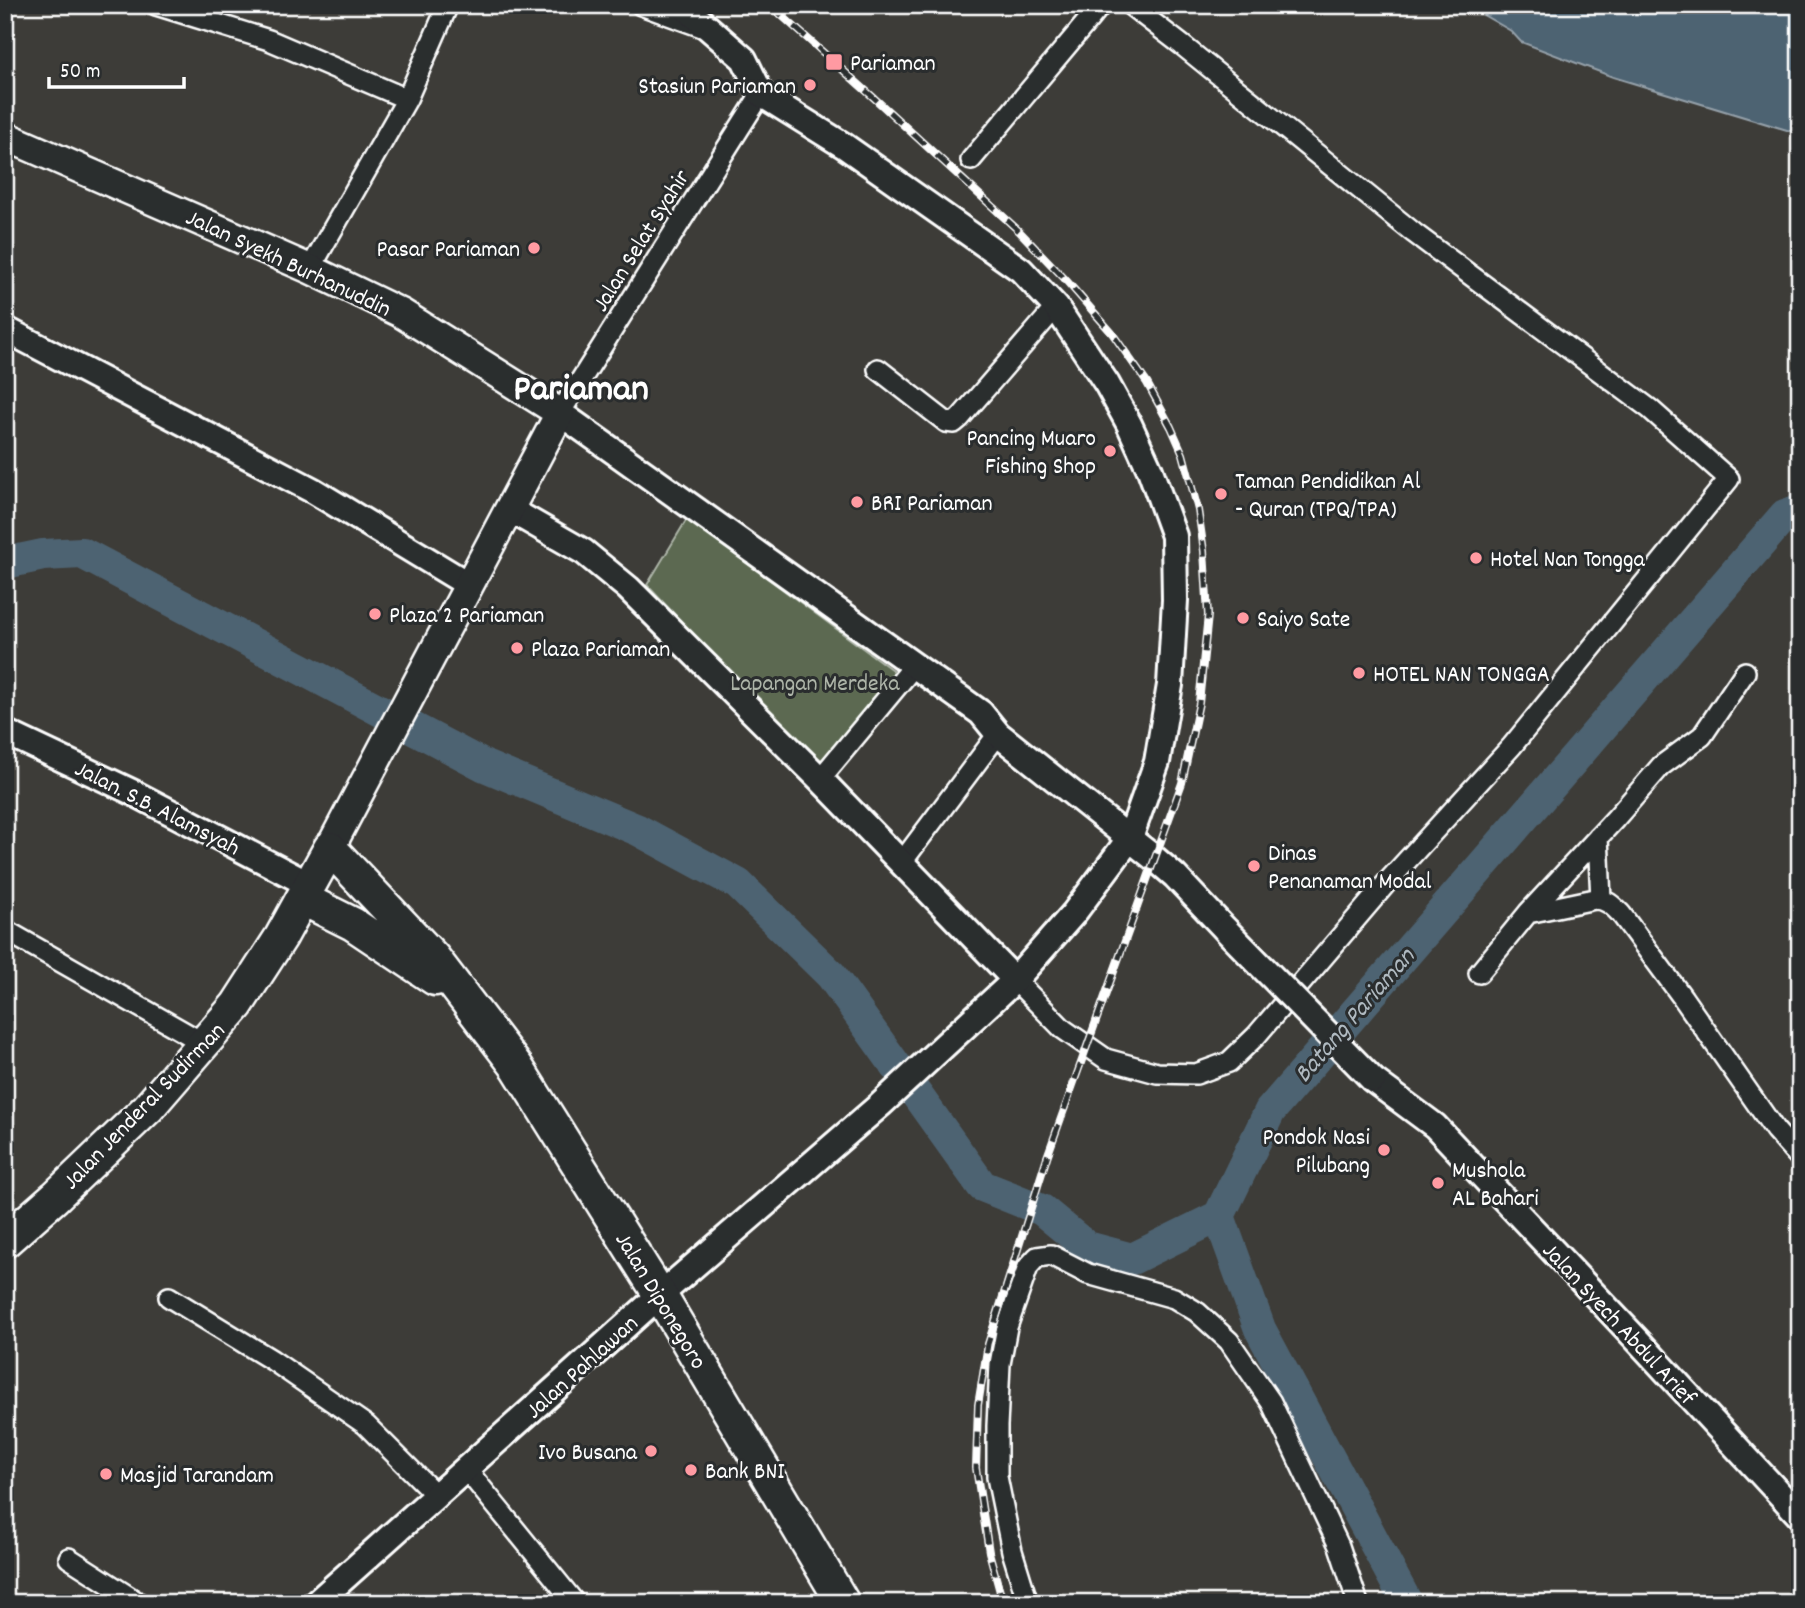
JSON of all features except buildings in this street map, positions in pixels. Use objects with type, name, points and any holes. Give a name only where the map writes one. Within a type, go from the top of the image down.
[{"type":"main road","name":"Jalan Syekh Burhanuddin","points":[[5,136],[310,269],[401,313],[561,413]]},
{"type":"main road","points":[[330,848],[561,413]]},
{"type":"main road","name":"Jalan Jenderal Sudirman","points":[[5,1241],[55,1198],[148,1108],[205,1044],[237,1005],[307,892],[330,848]]},
{"type":"main road","name":"Jalan Diponegoro","points":[[330,848],[433,957],[517,1066],[660,1295],[843,1603]]},
{"type":"main road","name":"Jalan Diponegoro","points":[[307,892],[382,941],[470,1005]]},
{"type":"street","points":[[156,5],[269,40],[407,99]]},
{"type":"street","points":[[310,269],[407,99],[448,5]]},
{"type":"street","points":[[642,5],[710,30]]},
{"type":"street","points":[[682,5],[744,59],[761,94]]},
{"type":"street","points":[[971,160],[1101,5]]},
{"type":"street","points":[[509,509],[584,552],[628,588],[902,862],[1063,1029],[1106,1059],[1157,1073],[1196,1074],[1229,1062],[1256,1036],[1389,880],[1512,746],[1729,479],[1650,409],[1414,233],[1130,5]]},
{"type":"street","name":"Jalan Pahlawan","points":[[316,1603],[660,1295],[925,1066],[1016,980],[1074,913],[1130,838],[1157,762],[1170,685],[1175,600],[1174,536],[1150,470],[1107,384],[1056,307],[1021,270],[843,145],[761,94]]},
{"type":"street","name":"Jalan Selat Syahir","points":[[561,413],[761,94]]},
{"type":"street","points":[[878,369],[946,422],[954,422],[1056,307]]},
{"type":"street","points":[[5,329],[314,491],[470,585]]},
{"type":"street","name":"Jalan Syech Abdul Arief","points":[[561,413],[981,713],[998,734],[1175,876],[1373,1080],[1435,1126],[1800,1516]]},
{"type":"street","points":[[820,779],[914,666]]},
{"type":"street","points":[[1479,973],[1528,913],[1661,766],[1702,736],[1745,672]]},
{"type":"street","name":"Jalan. S.B. Alamsyah","points":[[5,732],[132,792],[307,892]]},
{"type":"street","points":[[902,862],[998,734]]},
{"type":"street","points":[[1598,838],[1601,899]]},
{"type":"street","points":[[1528,913],[1601,899],[1614,907],[1776,1130],[1800,1158]]},
{"type":"street","points":[[5,930],[205,1044]]},
{"type":"street","points":[[1028,1603],[1012,1552],[998,1477],[996,1426],[1000,1364],[1007,1327],[1028,1267],[1037,1257],[1051,1255],[1088,1274],[1174,1298],[1197,1312],[1229,1341],[1271,1402],[1339,1546],[1358,1603]]},
{"type":"street","points":[[169,1297],[272,1360],[366,1425],[437,1496]]},
{"type":"street","points":[[466,1469],[575,1603]]},
{"type":"street","points":[[69,1558],[139,1603]]},
{"type":"green space","name":"Lapangan Merdeka","points":[[687,519],[895,672],[820,769],[647,585]]},
{"type":"water","points":[[1466,5],[1800,5],[1800,134],[1613,77],[1521,42],[1511,31]]},
{"type":"waterway","name":"Batang Pariaman","points":[[1407,1603],[1260,1329],[1219,1216],[1270,1111],[1785,515],[1800,510]]},
{"type":"waterway","points":[[5,563],[43,555],[82,553],[485,766],[638,830],[738,884],[831,975],[982,1186],[1042,1210],[1087,1247],[1132,1259],[1219,1216]]},
{"type":"railway","points":[[770,5],[1019,231],[1112,333],[1147,383],[1183,454],[1198,510],[1204,551],[1208,615],[1199,703],[1182,783],[1047,1157],[988,1344],[978,1405],[976,1468],[989,1552],[1003,1603]]},
{"type":"place","name":"Pariaman","points":[[834,62]]},
{"type":"place","name":"Stasiun Pariaman","points":[[810,85]]},
{"type":"place","name":"Pasar Pariaman","points":[[534,248]]},
{"type":"place","name":"Pancing Muaro Fishing Shop","points":[[1110,451]]},
{"type":"place","name":"Taman Pendidikan Al - Quran (TPQ/TPA)","points":[[1221,494]]},
{"type":"place","name":"BRI Pariaman","points":[[857,502]]},
{"type":"place","name":"Hotel Nan Tongga","points":[[1476,558]]},
{"type":"place","name":"Plaza 2 Pariaman","points":[[375,614]]},
{"type":"place","name":"Saiyo Sate","points":[[1243,618]]},
{"type":"place","name":"Plaza Pariaman","points":[[517,648]]},
{"type":"place","name":"HOTEL NAN TONGGA","points":[[1359,673]]},
{"type":"place","name":"Dinas Penanaman Modal","points":[[1254,866]]},
{"type":"place","name":"Pondok Nasi Pilubang","points":[[1384,1150]]},
{"type":"place","name":"Mushola AL Bahari","points":[[1438,1183]]},
{"type":"place","name":"Ivo Busana","points":[[651,1451]]},
{"type":"place","name":"Bank BNI","points":[[691,1470]]},
{"type":"place","name":"Masjid Tarandam","points":[[106,1474]]},
{"type":"district","name":"Pariaman","points":[[581,386]]}]
